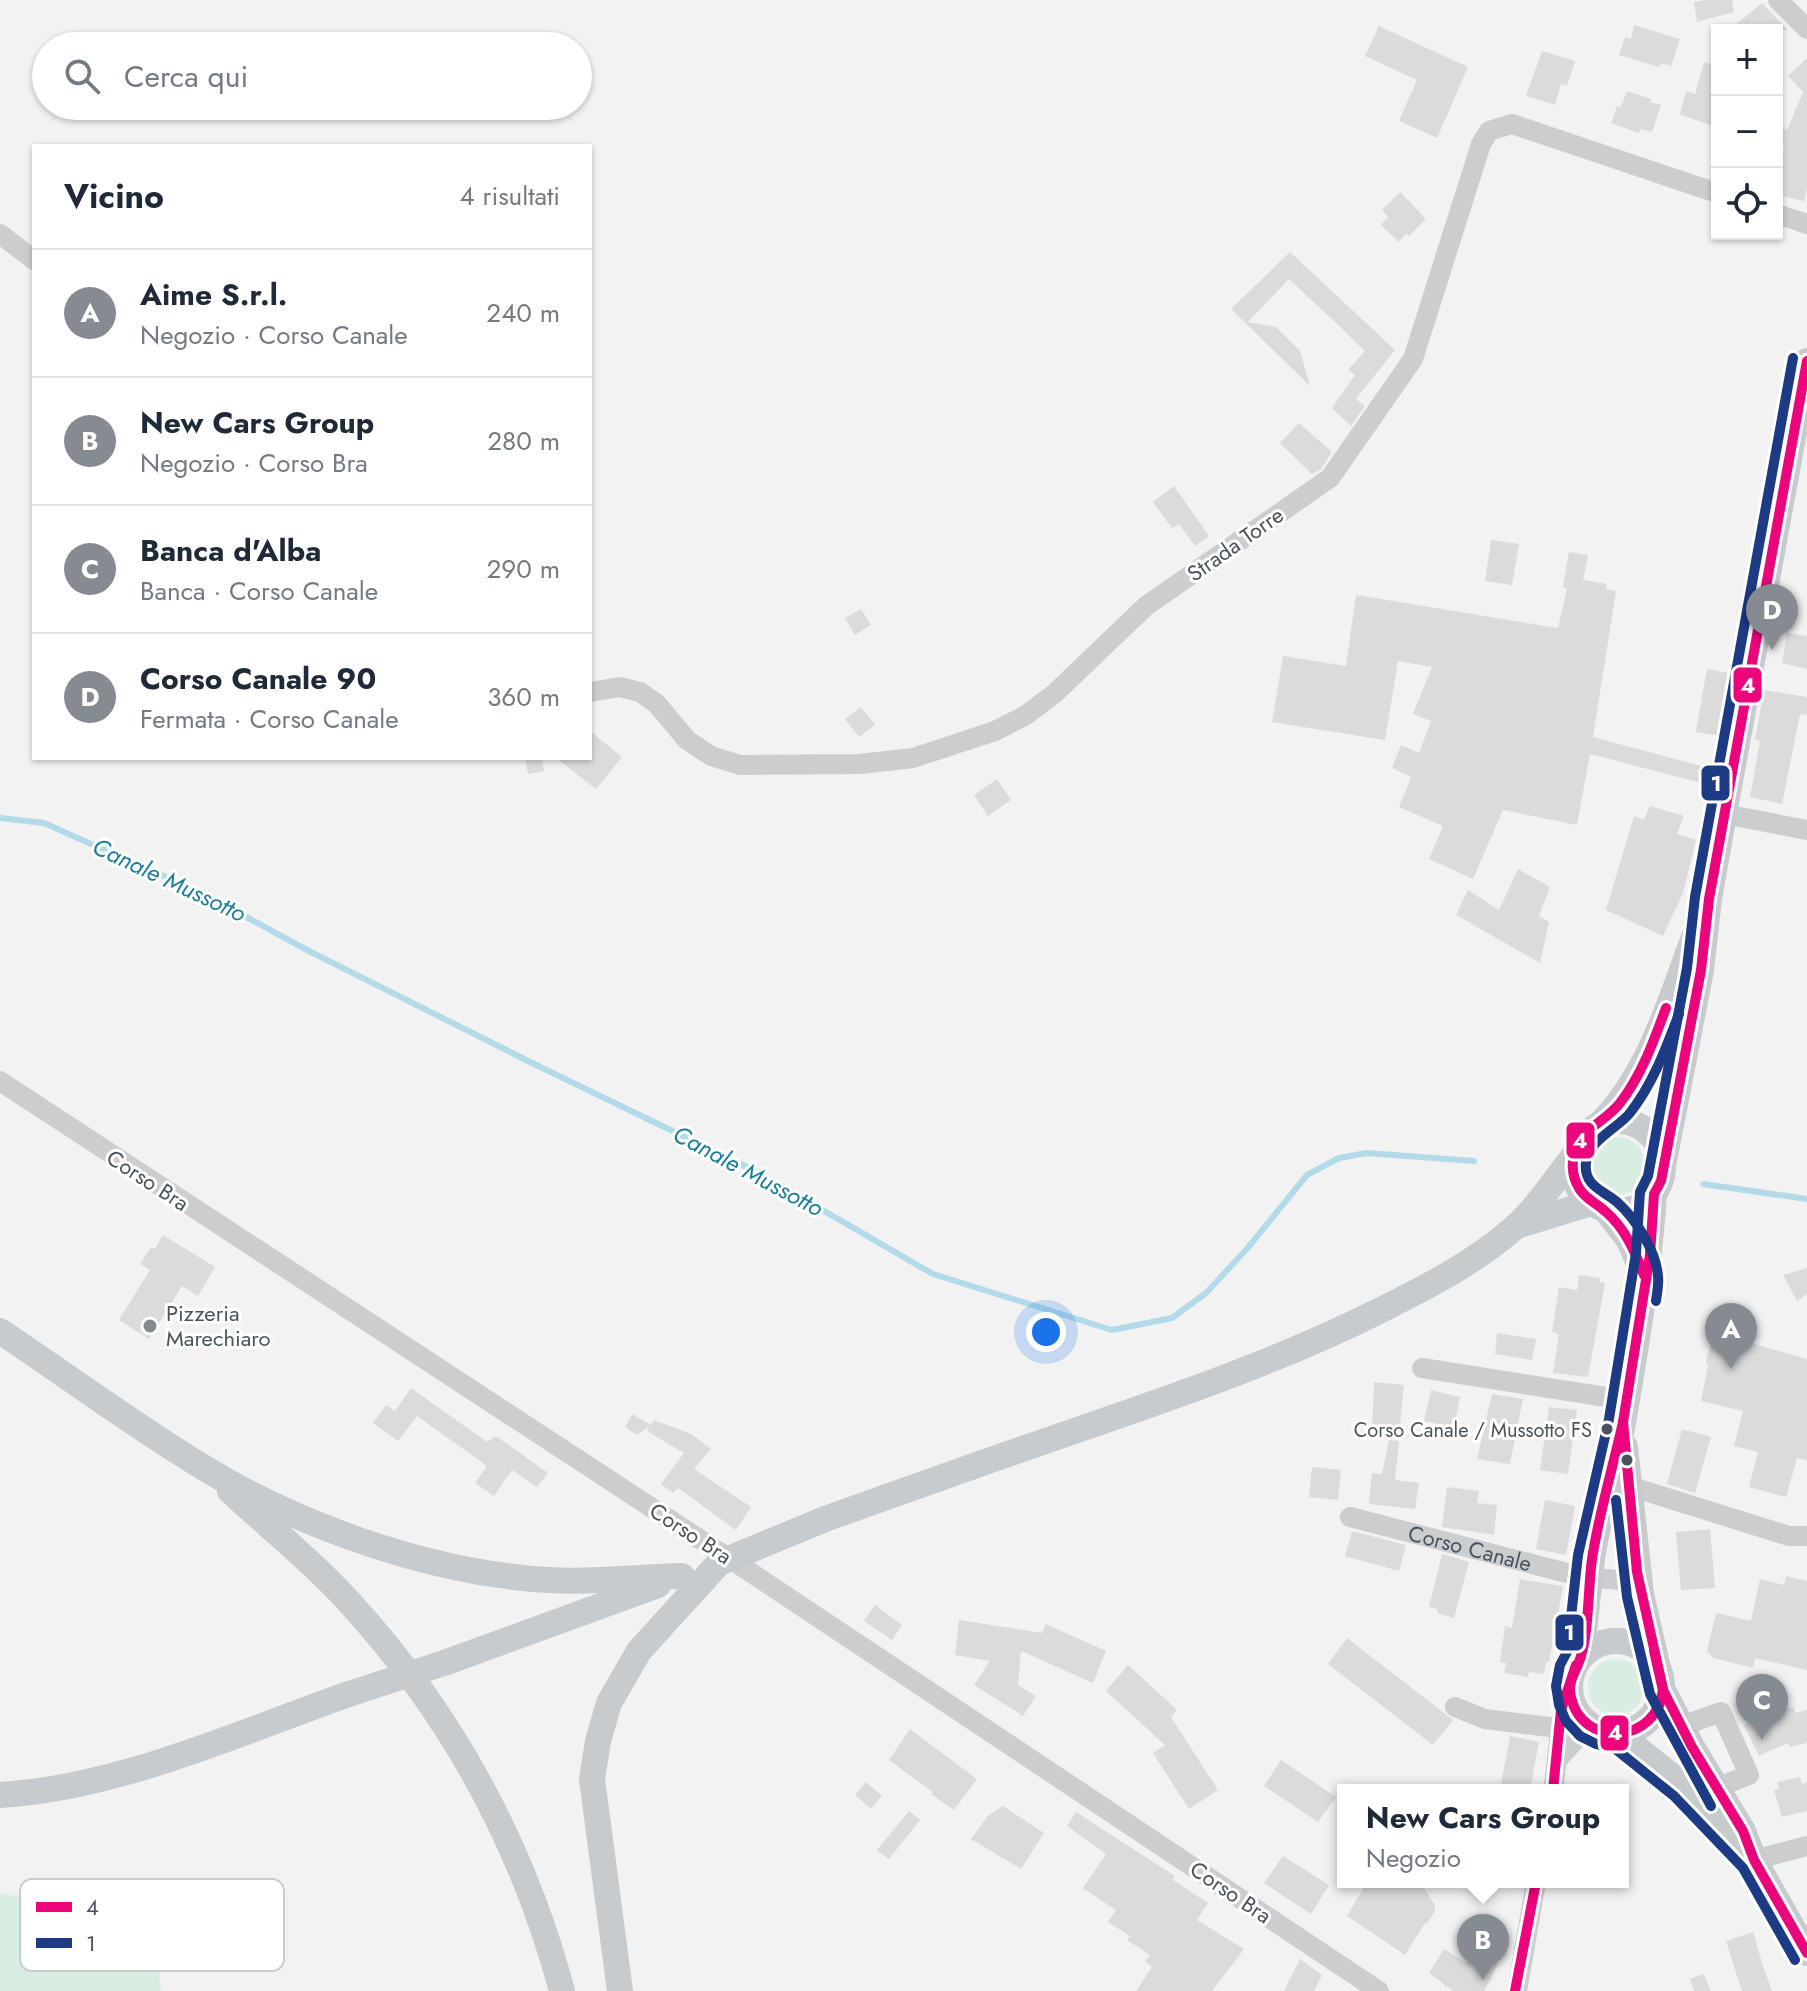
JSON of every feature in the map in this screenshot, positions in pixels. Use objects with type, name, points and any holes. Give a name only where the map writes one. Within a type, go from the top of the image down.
[{"type":"main road","points":[[1516,1226],[1598,1206],[1619,1212],[1632,1209],[1654,1194],[1661,1181],[1807,361]]},
{"type":"main road","points":[[0,1795],[83,1784],[689,1581],[719,1563],[825,1519],[1163,1400],[1321,1340],[1463,1266],[1516,1226],[1572,1158],[1587,1131],[1601,1123],[1621,1102],[1650,1050],[1709,899]]},
{"type":"main road","points":[[1601,1123],[1615,1120],[1643,1128],[1654,1138],[1663,1166]]},
{"type":"main road","points":[[1572,1158],[1575,1183],[1629,1240],[1644,1275]]},
{"type":"main road","points":[[1581,1657],[1592,1557],[1637,1338],[1644,1275],[1650,1255],[1654,1194]]},
{"type":"main road","points":[[7,1337],[207,1470],[295,1515],[374,1547],[462,1568],[549,1580],[689,1581]]},
{"type":"main road","points":[[1609,1732],[1644,1725],[1654,1715],[1660,1677],[1641,1594],[1624,1411]]},
{"type":"main road","points":[[207,1470],[350,1602],[419,1686],[484,1789],[546,1931],[562,1991]]},
{"type":"main road","points":[[620,1991],[592,1779],[598,1741],[609,1703],[623,1676],[689,1581]]},
{"type":"main road","points":[[1754,1860],[1684,1786],[1609,1732],[1587,1724],[1578,1713],[1570,1686],[1573,1670],[1581,1657],[1593,1647],[1622,1641],[1648,1653],[1682,1726],[1743,1831],[1754,1860],[1807,1953]]},
{"type":"street","points":[[1778,0],[1807,29]]},
{"type":"street","name":"Strada Torre","points":[[592,692],[620,687],[640,692],[657,704],[687,740],[711,756],[740,765],[860,764],[913,758],[995,731],[1026,715],[1054,694],[1146,606],[1330,478],[1413,359],[1481,144],[1489,131],[1512,124],[1711,191]]},
{"type":"street","points":[[1783,216],[1807,224]]},
{"type":"street","points":[[0,234],[32,258]]},
{"type":"street","points":[[1724,814],[1807,830]]},
{"type":"street","name":"Corso Bra","points":[[0,1081],[773,1586],[1379,1991]]},
{"type":"street","points":[[1422,1368],[1624,1411]]},
{"type":"street","points":[[1629,1486],[1789,1536],[1807,1536]]},
{"type":"street","name":"Corso Canale","points":[[1350,1517],[1590,1579],[1629,1582],[1641,1594]]},
{"type":"street","points":[[1554,1784],[1558,1728],[1570,1686]]},
{"type":"street","points":[[1455,1707],[1485,1719],[1558,1728]]},
{"type":"street","points":[[1682,1726],[1721,1712],[1749,1775],[1704,1793],[1684,1786]]},
{"type":"street","points":[[1558,1759],[1581,1734],[1609,1732]]},
{"type":"street","points":[[1754,1860],[1807,1846]]},
{"type":"street","points":[[1518,1990],[1535,1888]]},
{"type":"green space","points":[[1617,1137],[1638,1145],[1646,1166],[1638,1187],[1617,1195],[1596,1187],[1588,1166],[1596,1145]]},
{"type":"green space","points":[[1616,1659],[1636,1667],[1644,1687],[1636,1707],[1616,1715],[1596,1707],[1588,1687],[1596,1667]]},
{"type":"green space","points":[[0,1893],[20,1897],[20,1971],[159,1971],[161,1991],[0,1991]]},
{"type":"building","points":[[1732,0],[1734,12],[1697,22],[1694,2]]},
{"type":"building","points":[[1762,3],[1782,24],[1736,24]]},
{"type":"building","points":[[1634,25],[1680,39],[1671,66],[1661,63],[1659,67],[1619,55],[1625,37],[1631,39]]},
{"type":"building","points":[[1379,26],[1468,67],[1437,138],[1399,121],[1417,80],[1365,56]]},
{"type":"building","points":[[1542,51],[1575,61],[1567,86],[1561,84],[1555,105],[1526,96]]},
{"type":"building","points":[[1807,58],[1807,188],[1804,201],[1783,196],[1783,129],[1787,130],[1803,92],[1788,76]]},
{"type":"building","points":[[1704,62],[1711,64],[1711,126],[1680,114],[1686,91],[1695,94]]},
{"type":"building","points":[[1627,91],[1661,105],[1652,132],[1640,129],[1639,133],[1611,123]]},
{"type":"building","points":[[1400,192],[1426,219],[1399,242],[1381,225],[1388,217],[1382,210]]},
{"type":"building","points":[[1290,252],[1395,350],[1356,399],[1365,406],[1351,426],[1332,408],[1355,375],[1348,370],[1365,351],[1289,279],[1248,322],[1276,327],[1300,351],[1310,386],[1231,309]]},
{"type":"building","points":[[1299,423],[1332,452],[1321,469],[1312,474],[1280,443]]},
{"type":"building","points":[[1174,486],[1209,536],[1195,546],[1179,524],[1172,528],[1153,502]]},
{"type":"building","points":[[1491,540],[1519,544],[1512,585],[1485,581]]},
{"type":"building","points":[[1569,552],[1588,555],[1583,580],[1607,584],[1606,589],[1616,591],[1593,737],[1716,770],[1713,786],[1590,754],[1577,825],[1503,810],[1473,879],[1429,859],[1443,826],[1399,807],[1411,777],[1392,768],[1401,745],[1419,753],[1431,721],[1413,714],[1432,667],[1398,661],[1385,740],[1272,722],[1283,656],[1346,666],[1356,595],[1558,628],[1567,588],[1563,587]]},
{"type":"building","points":[[861,609],[871,625],[855,635],[845,618]]},
{"type":"building","points":[[1787,633],[1807,636],[1807,669],[1782,663]]},
{"type":"building","points":[[1707,669],[1733,674],[1722,736],[1696,732]]},
{"type":"building","points":[[1764,690],[1807,697],[1807,715],[1800,714],[1782,804],[1750,797],[1760,741],[1755,740]]},
{"type":"building","points":[[861,707],[875,725],[859,737],[845,719]]},
{"type":"building","points":[[592,733],[622,757],[596,789],[559,760],[592,760]]},
{"type":"building","points":[[525,760],[542,760],[544,771],[528,774]]},
{"type":"building","points":[[997,779],[1011,800],[988,816],[974,795]]},
{"type":"building","points":[[1650,806],[1684,816],[1677,834],[1696,840],[1683,893],[1663,936],[1606,910],[1634,816],[1644,820]]},
{"type":"building","points":[[1518,869],[1550,887],[1539,916],[1549,922],[1540,963],[1456,915],[1468,890],[1499,910]]},
{"type":"building","points":[[163,1235],[215,1267],[198,1296],[182,1286],[149,1339],[119,1320],[150,1270],[140,1264],[151,1247],[155,1249]]},
{"type":"building","points":[[1807,1268],[1807,1294],[1797,1301],[1783,1275]]},
{"type":"building","points":[[1579,1275],[1600,1278],[1600,1282],[1605,1283],[1588,1377],[1553,1373],[1559,1334],[1552,1332],[1559,1287],[1577,1290]]},
{"type":"building","points":[[1497,1333],[1536,1339],[1532,1360],[1495,1354]]},
{"type":"building","points":[[1715,1333],[1807,1359],[1807,1460],[1797,1458],[1786,1497],[1749,1487],[1758,1452],[1734,1446],[1743,1411],[1701,1401],[1708,1366],[1706,1362]]},
{"type":"building","points":[[1374,1382],[1404,1385],[1399,1436],[1372,1433]]},
{"type":"building","points":[[411,1388],[487,1442],[496,1436],[548,1473],[537,1487],[512,1470],[494,1496],[475,1483],[487,1466],[417,1416],[398,1441],[373,1423],[386,1405],[395,1411]]},
{"type":"building","points":[[1431,1390],[1460,1397],[1454,1427],[1424,1421]]},
{"type":"building","points":[[1492,1394],[1523,1399],[1510,1464],[1477,1459]]},
{"type":"building","points":[[1549,1407],[1577,1410],[1568,1474],[1540,1470]]},
{"type":"building","points":[[632,1414],[651,1425],[637,1435],[625,1427]]},
{"type":"building","points":[[654,1420],[691,1434],[711,1449],[694,1469],[751,1507],[736,1530],[678,1488],[673,1493],[661,1484],[684,1453],[647,1431]]},
{"type":"building","points":[[1682,1429],[1711,1437],[1695,1493],[1667,1484]]},
{"type":"building","points":[[1389,1440],[1399,1441],[1395,1480],[1419,1483],[1415,1509],[1369,1504],[1372,1473],[1382,1474]]},
{"type":"building","points":[[1312,1467],[1341,1470],[1338,1500],[1309,1497]]},
{"type":"building","points":[[1447,1487],[1479,1491],[1477,1503],[1497,1505],[1494,1535],[1442,1527]]},
{"type":"building","points":[[1545,1500],[1575,1506],[1566,1555],[1536,1549]]},
{"type":"building","points":[[1710,1529],[1715,1588],[1681,1590],[1676,1532]]},
{"type":"building","points":[[1352,1531],[1406,1545],[1399,1571],[1345,1556]]},
{"type":"building","points":[[1442,1554],[1469,1562],[1454,1618],[1429,1607]]},
{"type":"building","points":[[1786,1576],[1807,1581],[1807,1670],[1755,1658],[1753,1668],[1713,1658],[1707,1651],[1716,1613],[1751,1621],[1760,1579],[1784,1585]]},
{"type":"building","points":[[1520,1579],[1563,1586],[1549,1662],[1546,1662],[1544,1674],[1529,1672],[1528,1677],[1504,1673],[1506,1663],[1500,1662],[1505,1626],[1512,1628]]},
{"type":"building","points":[[875,1605],[902,1625],[892,1640],[864,1621]]},
{"type":"building","points":[[959,1620],[1042,1633],[1046,1624],[1106,1651],[1093,1683],[1021,1651],[1018,1685],[1036,1696],[1023,1716],[974,1685],[990,1661],[955,1655]]},
{"type":"building","points":[[1347,1638],[1453,1720],[1433,1745],[1328,1664]]},
{"type":"building","points":[[1128,1665],[1177,1710],[1171,1717],[1218,1790],[1189,1809],[1153,1753],[1165,1745],[1106,1691]]},
{"type":"building","points":[[1794,1707],[1795,1713],[1807,1710],[1807,1743],[1790,1747],[1788,1743],[1759,1756],[1744,1725],[1775,1710]]},
{"type":"building","points":[[910,1729],[977,1779],[954,1810],[889,1760]]},
{"type":"building","points":[[1510,1736],[1539,1742],[1531,1784],[1501,1784]]},
{"type":"building","points":[[1281,1760],[1336,1797],[1318,1822],[1264,1786]]},
{"type":"building","points":[[1800,1777],[1802,1784],[1807,1782],[1807,1811],[1782,1817],[1774,1790],[1779,1789],[1777,1782]]},
{"type":"building","points":[[866,1782],[882,1796],[871,1809],[855,1795]]},
{"type":"building","points":[[1003,1806],[1044,1833],[1021,1869],[971,1839],[988,1816]]},
{"type":"building","points":[[909,1811],[920,1820],[889,1859],[877,1850]]},
{"type":"building","points":[[1076,1812],[1175,1876],[1173,1880],[1208,1903],[1197,1920],[1244,1949],[1212,1991],[1136,1991],[1152,1967],[1145,1962],[1150,1955],[1127,1940],[1130,1936],[1108,1922],[1116,1910],[1083,1888],[1106,1854],[1067,1826]]},
{"type":"building","points":[[1283,1856],[1329,1885],[1311,1914],[1264,1883]]},
{"type":"building","points":[[1363,1888],[1424,1888],[1435,1905],[1435,1911],[1405,1955],[1347,1916]]},
{"type":"building","points":[[1753,1932],[1772,1991],[1742,1991],[1737,1976],[1726,1941]]},
{"type":"building","points":[[1444,1949],[1466,1963],[1475,1949],[1498,1964],[1484,1991],[1453,1991],[1429,1973]]},
{"type":"building","points":[[1300,1959],[1322,1975],[1314,1991],[1284,1991]]},
{"type":"building","points":[[1704,1974],[1711,1991],[1694,1991],[1690,1979]]},
{"type":"waterway","name":"Canale Mussotto","points":[[0,818],[44,823],[206,895],[307,950],[755,1171],[933,1274],[1112,1330],[1172,1318],[1206,1293],[1246,1250],[1307,1175],[1339,1158],[1367,1153],[1474,1161]]},
{"type":"waterway","name":"Canale Mussotto","points":[[1703,1184],[1807,1199]]},
{"type":"transit line","name":"1","points":[[1793,358],[1695,897],[1687,968],[1648,1176],[1640,1192],[1636,1253],[1609,1419],[1578,1555],[1567,1652],[1560,1665],[1556,1686],[1566,1721],[1580,1736],[1596,1744],[1613,1747],[1674,1796],[1743,1868],[1795,1960]]},
{"type":"transit line","name":"4","points":[[1623,1422],[1650,1255],[1654,1194],[1661,1181],[1701,970],[1709,899],[1807,361]]},
{"type":"transit line","name":"4","points":[[1644,1275],[1619,1225],[1579,1188],[1574,1178],[1573,1162],[1581,1139],[1615,1109],[1635,1081],[1666,1008]]},
{"type":"transit line","name":"1","points":[[1656,1301],[1658,1276],[1649,1246],[1624,1209],[1591,1182],[1586,1162],[1592,1147],[1625,1119],[1646,1090],[1679,1014]]},
{"type":"transit line","name":"4","points":[[1623,1422],[1637,1572],[1663,1689],[1658,1707],[1648,1721],[1635,1729],[1619,1733],[1604,1732],[1589,1725],[1578,1714],[1570,1691],[1584,1646],[1595,1542],[1623,1422]]},
{"type":"transit line","name":"1","points":[[1616,1500],[1627,1597],[1650,1694],[1711,1806]]},
{"type":"transit line","name":"4","points":[[1654,1651],[1663,1690],[1692,1747],[1743,1831],[1754,1860],[1807,1953]]},
{"type":"transit line","name":"4","points":[[1554,1784],[1561,1710],[1576,1665]]},
{"type":"transit line","name":"4","points":[[1515,1991],[1535,1888]]},
{"type":"place","name":"Corso Canale 90","points":[[1772,650]]},
{"type":"place","name":"Pizzeria Marechiaro","points":[[150,1326]]},
{"type":"place","name":"Aime S.r.l.","points":[[1731,1369]]},
{"type":"place","name":"Corso Canale / Mussotto FS","points":[[1607,1429]]},
{"type":"place","name":"Banca d'Alba","points":[[1762,1740]]},
{"type":"place","name":"New Cars Group","points":[[1483,1980]]}]
